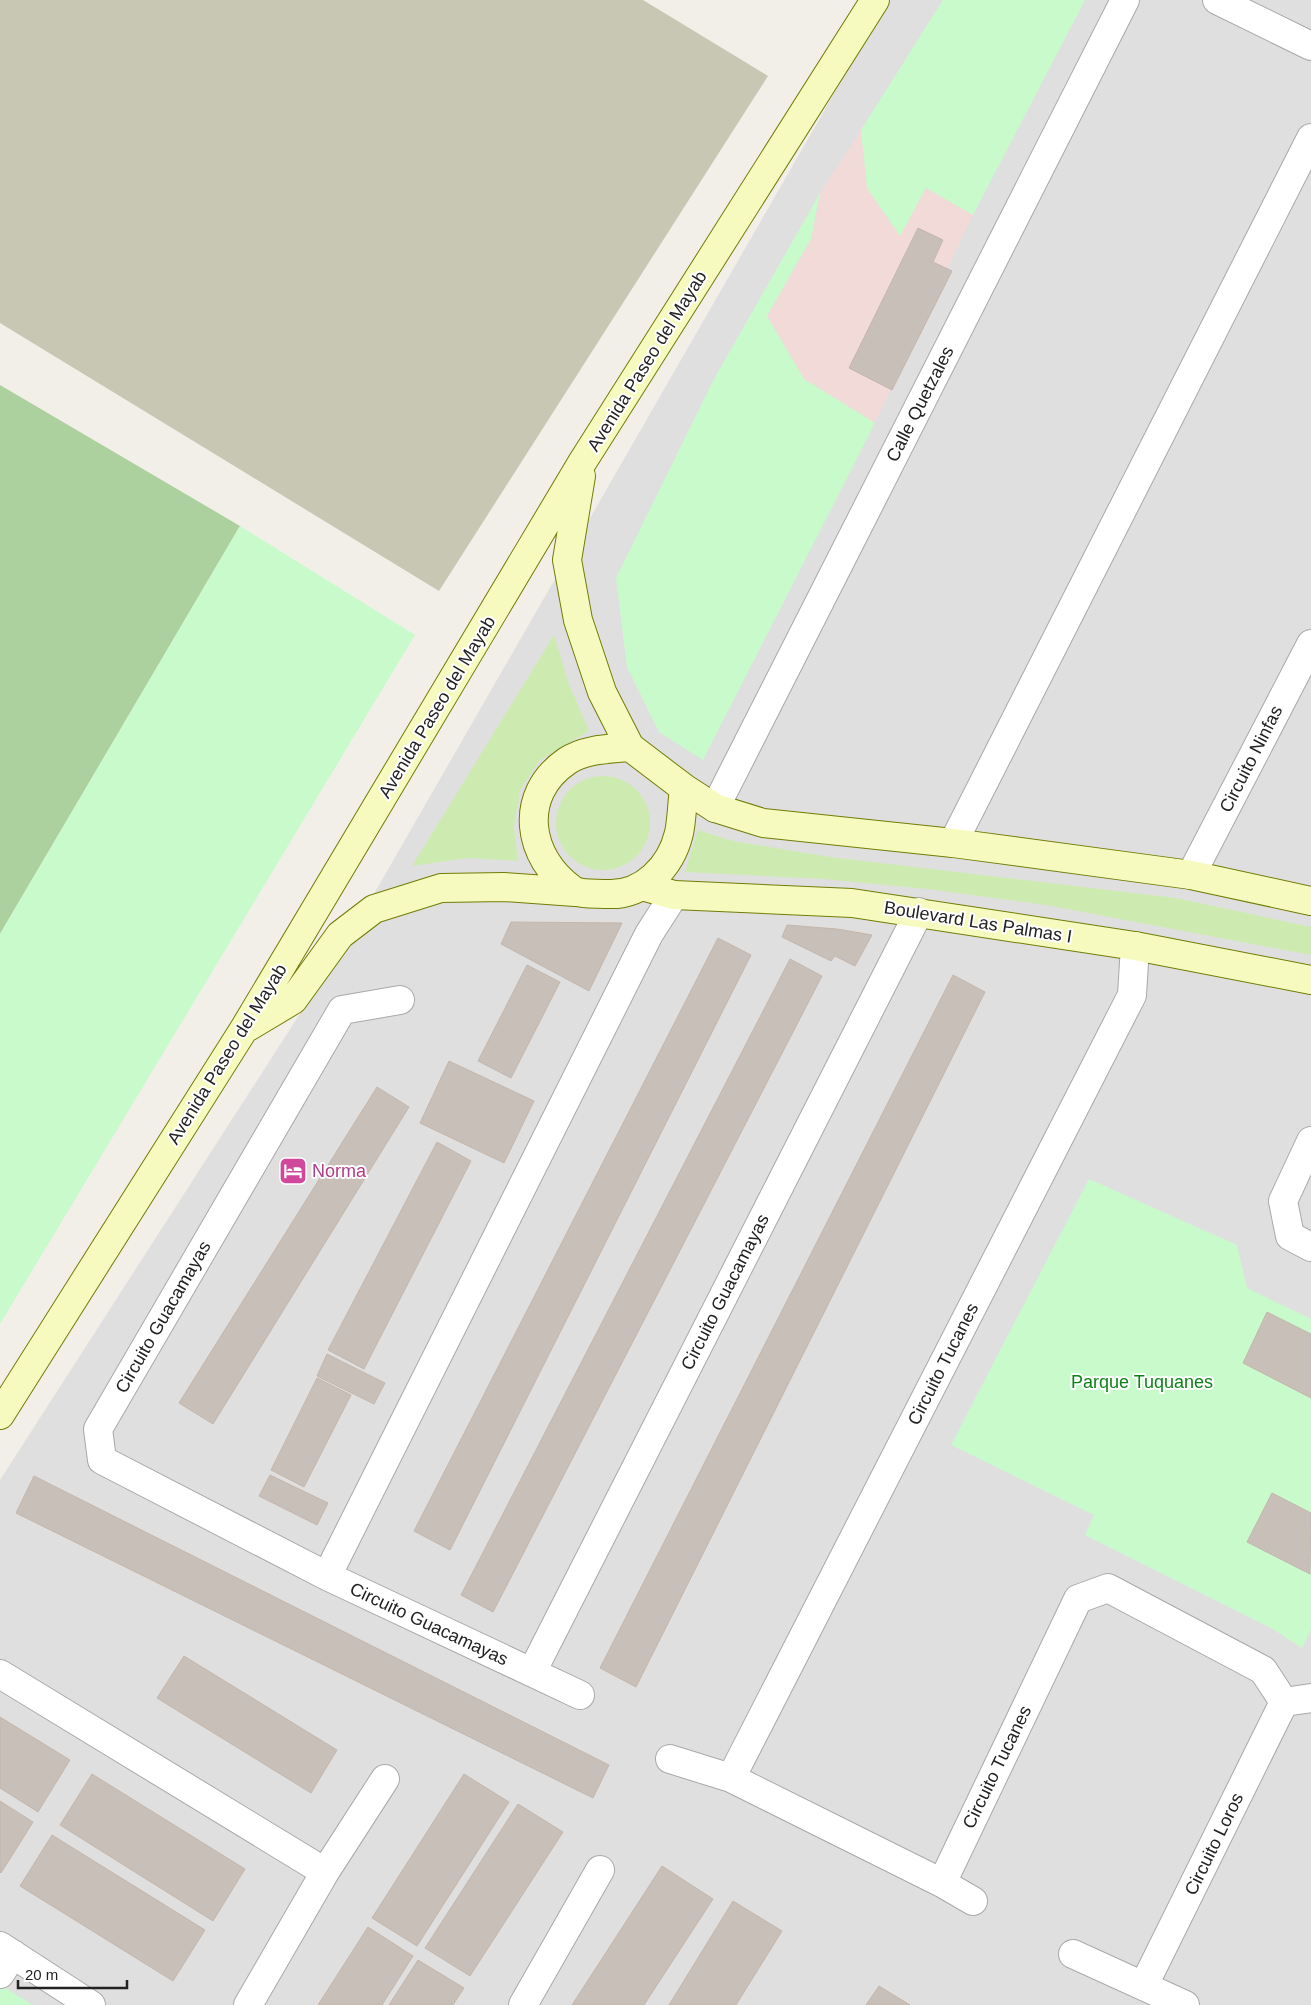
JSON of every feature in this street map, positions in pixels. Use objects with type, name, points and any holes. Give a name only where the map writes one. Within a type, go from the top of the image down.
[{"type":"street","name":"Avenida Paseo del Mayab","points":[[0,1415],[244,1029],[583,461],[875,0]]},
{"type":"street","name":"Calle Quetzales","points":[[715,808],[1125,0]]},
{"type":"street","points":[[1216,0],[1311,46]]},
{"type":"street","points":[[953,842],[1311,138]]},
{"type":"street","points":[[583,461],[568,560],[578,620],[602,692],[630,747],[684,788],[715,808],[762,823],[953,842],[1191,875],[1311,901]]},
{"type":"street","name":"Circuito Ninfas","points":[[1191,875],[1311,644]]},
{"type":"street","points":[[575,892],[548,868],[536,845],[533,819],[538,794],[549,777],[568,760],[585,752],[630,747]]},
{"type":"street","points":[[244,1029],[293,1000],[340,935],[374,909],[441,888],[504,887],[616,894],[642,886],[662,870],[670,857],[679,833],[684,788]]},
{"type":"street","name":"Boulevard Las Palmas I","points":[[642,886],[674,895],[852,903],[919,912],[1135,946],[1311,980]]},
{"type":"street","points":[[327,1576],[649,934],[674,895]]},
{"type":"street","name":"Circuito Guacamayas","points":[[532,1672],[919,912]]},
{"type":"street","name":"Circuito Tucanes","points":[[731,1778],[1132,995],[1135,946]]},
{"type":"street","name":"Circuito Guacamayas","points":[[400,1000],[342,1010],[98,1429],[102,1460],[327,1576],[580,1695]]},
{"type":"street","points":[[1300,1242],[1283,1201],[1311,1141]]},
{"type":"street","name":"Circuito Tucanes","points":[[942,1883],[1078,1599],[1108,1588],[1263,1670],[1284,1702]]},
{"type":"street","points":[[0,1674],[326,1872]]},
{"type":"street","points":[[1284,1702],[1311,1698]]},
{"type":"street","name":"Circuito Loros","points":[[1144,1985],[1284,1702]]},
{"type":"street","points":[[670,1759],[731,1778],[942,1883],[973,1901]]},
{"type":"street","points":[[248,2005],[384,1778]]},
{"type":"street","points":[[523,2005],[600,1870]]},
{"type":"street","points":[[1073,1954],[1185,2005]]},
{"type":"street","points":[[4,1958],[91,2005]]},
{"type":"shaded area","points":[[0,0],[643,0],[768,76],[439,591],[0,323]]},
{"type":"shaded area","points":[[891,0],[1311,0],[1311,2005],[0,2005],[0,1480],[348,939],[862,45]]},
{"type":"shaded area","points":[[861,130],[867,188],[900,236],[926,188],[973,215],[875,423],[804,379],[767,316],[811,239],[820,193]]},
{"type":"green space","points":[[943,0],[1085,0],[973,215],[926,188],[900,236],[867,188],[861,130]]},
{"type":"green space","points":[[820,193],[811,239],[767,316],[804,379],[875,423],[703,760],[659,732],[627,667],[616,578],[714,379]]},
{"type":"green space","points":[[0,385],[240,526],[0,934]]},
{"type":"green space","points":[[240,526],[415,635],[0,1324],[0,934]]},
{"type":"green space","points":[[554,635],[569,684],[589,731],[540,760],[520,790],[514,826],[518,861],[467,858],[412,866]]},
{"type":"green space","points":[[603,776],[621,780],[636,790],[646,805],[650,823],[646,841],[636,856],[621,866],[603,870],[585,866],[570,856],[560,841],[556,823],[560,805],[570,790],[585,780]]},
{"type":"green space","points":[[698,830],[733,841],[830,857],[1176,898],[1311,927],[1311,955],[1046,905],[927,889],[823,879],[685,872]]},
{"type":"green space","name":"Parque Tuquanes","points":[[1089,1179],[1237,1245],[1247,1288],[1311,1319],[1311,1630],[1302,1648],[1271,1628],[1085,1535],[1094,1515],[951,1445]]},
{"type":"green space","points":[[0,1985],[33,2005],[0,2005]]},
{"type":"building","points":[[918,228],[943,240],[933,262],[952,271],[892,390],[849,368]]},
{"type":"building","points":[[511,922],[622,923],[589,991],[501,944]]},
{"type":"building","points":[[787,925],[837,929],[872,935],[855,966],[835,956],[831,961],[782,937]]},
{"type":"building","points":[[718,938],[751,955],[450,1550],[414,1531]]},
{"type":"building","points":[[790,959],[822,976],[493,1612],[461,1595]]},
{"type":"building","points":[[527,965],[560,982],[511,1078],[478,1061]]},
{"type":"building","points":[[953,975],[985,992],[636,1687],[600,1668]]},
{"type":"building","points":[[449,1061],[534,1101],[504,1163],[420,1123]]},
{"type":"building","points":[[377,1087],[409,1107],[213,1424],[179,1403]]},
{"type":"building","points":[[437,1142],[471,1161],[364,1369],[328,1350]]},
{"type":"building","points":[[1267,1312],[1311,1334],[1311,1398],[1243,1363]]},
{"type":"building","points":[[327,1354],[385,1383],[374,1404],[317,1376]]},
{"type":"building","points":[[317,1378],[351,1395],[304,1487],[271,1470]]},
{"type":"building","points":[[270,1475],[328,1503],[317,1525],[259,1496]]},
{"type":"building","points":[[34,1476],[609,1765],[593,1798],[16,1513]]},
{"type":"building","points":[[1272,1493],[1311,1513],[1310,1574],[1247,1542]]},
{"type":"building","points":[[184,1656],[337,1750],[311,1793],[157,1698]]},
{"type":"building","points":[[0,1717],[70,1760],[38,1812],[0,1788]]},
{"type":"building","points":[[92,1774],[245,1869],[213,1921],[60,1825]]},
{"type":"building","points":[[464,1774],[509,1802],[417,1946],[372,1918]]},
{"type":"building","points":[[0,1801],[33,1822],[1,1873],[0,1872]]},
{"type":"building","points":[[518,1804],[563,1832],[470,1976],[425,1948]]},
{"type":"building","points":[[52,1835],[205,1930],[173,1981],[20,1886]]},
{"type":"building","points":[[662,1866],[713,1899],[644,2005],[572,2005]]},
{"type":"building","points":[[733,1901],[782,1931],[736,2005],[669,2005]]},
{"type":"building","points":[[368,1927],[413,1956],[382,2005],[318,2005]]},
{"type":"building","points":[[418,1960],[464,1988],[453,2005],[389,2005]]},
{"type":"building","points":[[879,1986],[910,2005],[866,2005]]},
{"type":"place","name":"Norma","points":[[293,1171]]}]
